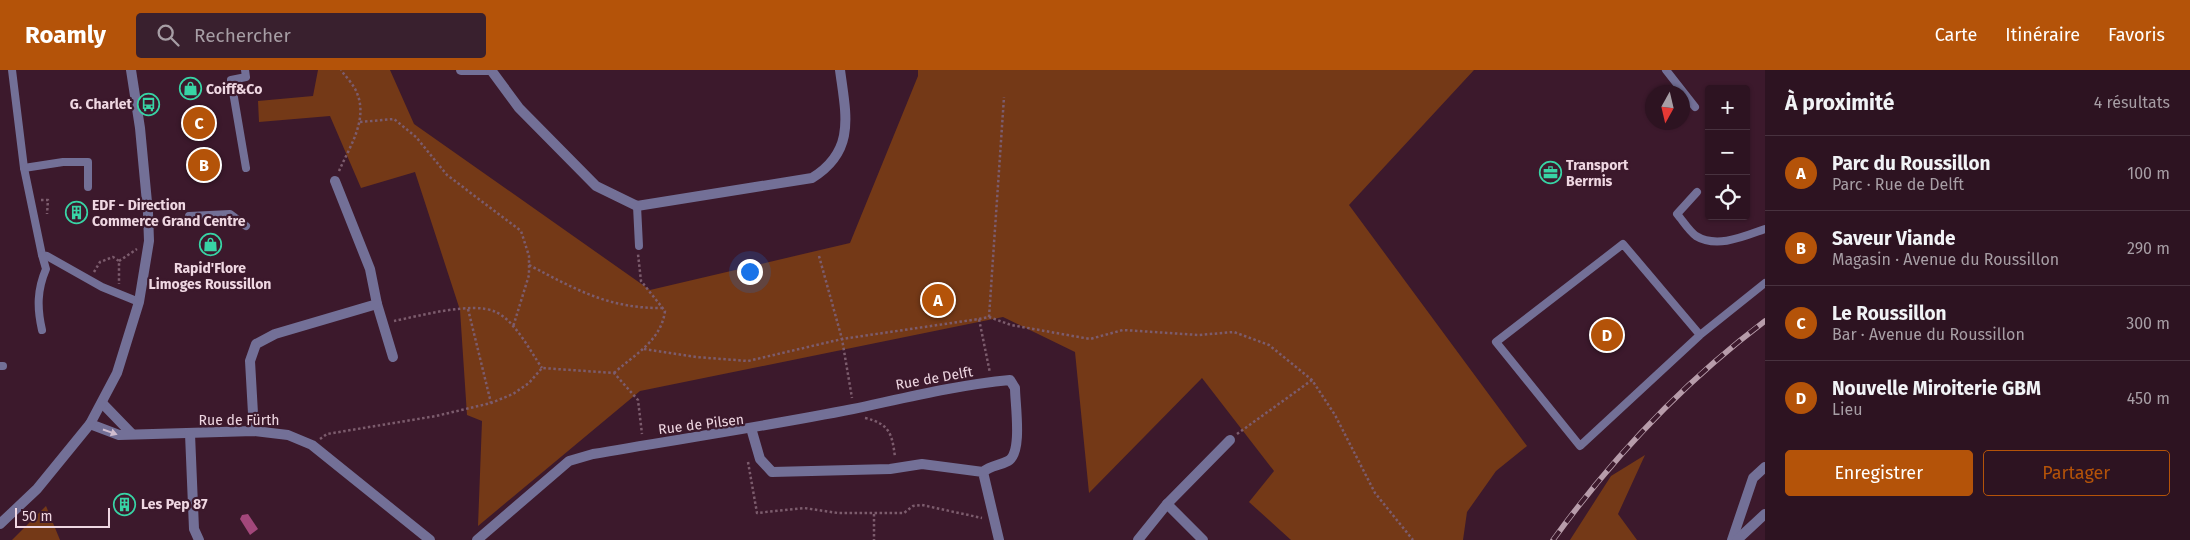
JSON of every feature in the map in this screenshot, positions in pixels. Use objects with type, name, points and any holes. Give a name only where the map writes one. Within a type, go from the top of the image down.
[{"type":"street","points":[[0,524],[37,489],[90,424],[117,373],[139,302],[149,241],[140,128],[131,70]]},
{"type":"street","points":[[463,70],[491,70],[519,108],[596,186],[637,206],[812,178],[827,169],[837,158],[846,120],[840,70]]},
{"type":"street","points":[[334,181],[370,270],[377,304],[393,357]]},
{"type":"street","points":[[254,431],[250,361],[256,344],[275,334],[377,304]]},
{"type":"street","name":"Rue de Delft","points":[[751,428],[854,409],[926,392],[1010,380],[1015,388],[1017,452],[1009,461],[989,466],[983,472]]},
{"type":"street","points":[[102,403],[132,434]]},
{"type":"street","name":"Rue de Fürth","points":[[90,424],[119,435],[254,431],[288,435],[312,445],[430,540]]},
{"type":"street","name":"Rue de Pilsen","points":[[477,540],[569,461],[593,454],[751,428],[760,459],[772,472],[890,469],[922,464],[983,472]]},
{"type":"street","points":[[190,434],[194,529],[198,540]]},
{"type":"street","points":[[1138,540],[1167,504],[1230,440]]},
{"type":"street","points":[[1732,540],[1753,478],[1765,467]]},
{"type":"street","points":[[983,472],[999,540]]},
{"type":"street","points":[[1167,504],[1203,540]]},
{"type":"street","points":[[1737,540],[1765,514]]},
{"type":"lane","points":[[12,70],[24,168],[46,269],[40,283],[37,310],[42,330]]},
{"type":"lane","points":[[245,70],[246,77],[231,80],[246,168]]},
{"type":"lane","points":[[1666,70],[1695,107]]},
{"type":"lane","points":[[24,168],[63,162],[88,162],[88,187]]},
{"type":"lane","points":[[1697,192],[1677,214],[1696,236],[1715,241],[1736,240],[1765,229]]},
{"type":"lane","points":[[637,206],[639,246]]},
{"type":"lane","points":[[190,216],[230,214],[246,226]]},
{"type":"lane","points":[[1700,335],[1622,244],[1496,342],[1580,446],[1700,335],[1765,283]]},
{"type":"lane","points":[[42,255],[90,280],[139,302]]},
{"type":"path","points":[[334,181],[360,122],[361,108],[356,91],[341,70]]},
{"type":"path","points":[[988,317],[1004,98]]},
{"type":"path","points":[[360,122],[394,120],[416,137],[447,175],[521,232],[529,256],[529,264],[524,296],[513,328]]},
{"type":"path","points":[[119,261],[149,241]]},
{"type":"path","points":[[542,368],[614,372],[644,349],[658,334],[664,320],[665,311],[641,281],[637,253],[639,246]]},
{"type":"path","points":[[818,256],[842,339]]},
{"type":"path","points":[[90,280],[100,262],[113,257],[119,261]]},
{"type":"path","points":[[115,292],[120,282],[119,261]]},
{"type":"path","points":[[529,264],[589,296],[637,308],[663,308]]},
{"type":"path","points":[[468,308],[491,403]]},
{"type":"path","points":[[382,322],[468,308],[485,308],[498,313],[513,328],[542,368]]},
{"type":"path","points":[[644,349],[696,357],[748,361],[842,339],[988,317],[1011,326],[1090,339],[1123,330],[1199,335],[1234,332],[1269,344],[1312,380],[1335,415],[1375,493],[1413,540]]},
{"type":"path","points":[[979,318],[991,382]]},
{"type":"path","points":[[312,445],[327,434],[436,416],[491,403],[513,394],[529,383],[542,368]]},
{"type":"path","points":[[614,372],[638,400],[643,446]]},
{"type":"path","points":[[1230,440],[1312,380]]},
{"type":"path","points":[[748,457],[756,512],[804,508],[838,513],[904,513],[913,506],[922,505],[980,519],[993,516]]},
{"type":"path","points":[[874,514],[874,540]]},
{"type":"shaded area","points":[[318,70],[390,70],[414,124],[650,290],[850,243],[918,76],[918,70],[1474,70],[1349,205],[1527,446],[1496,471],[1467,512],[1463,540],[1291,540],[1249,502],[1274,471],[1202,378],[1089,493],[1075,352],[1003,317],[640,391],[478,526],[482,421],[467,415],[460,310],[415,172],[361,188],[330,116],[259,122],[258,101],[313,96]]},
{"type":"shaded area","points":[[1645,455],[1618,514],[1637,540],[1570,540],[1611,476]]},
{"type":"shaded area","points":[[46,506],[60,540],[12,540]]},
{"type":"shaded area","points":[[248,514],[258,529],[250,535],[240,519],[242,515]]},
{"type":"railway","points":[[1553,540],[1600,479],[1651,423],[1706,370],[1765,321]]},
{"type":"place","name":"Coiff&Co","points":[[190,89]]},
{"type":"place","name":"G. Charlet","points":[[148,104]]},
{"type":"place","name":"Le Roussillon","points":[[199,123]]},
{"type":"place","name":"Saveur Viande","points":[[204,165]]},
{"type":"place","name":"Transport Berrnis","points":[[1550,173]]},
{"type":"place","name":"EDF - Direction Commerce Grand Centre","points":[[76,213]]},
{"type":"place","name":"Rapid'Flore Limoges Roussillon","points":[[210,245]]},
{"type":"place","name":"Parc du Roussillon","points":[[938,300]]},
{"type":"place","name":"Nouvelle Miroiterie GBM","points":[[1607,335]]},
{"type":"place","name":"Les Pep 87","points":[[125,504]]}]
